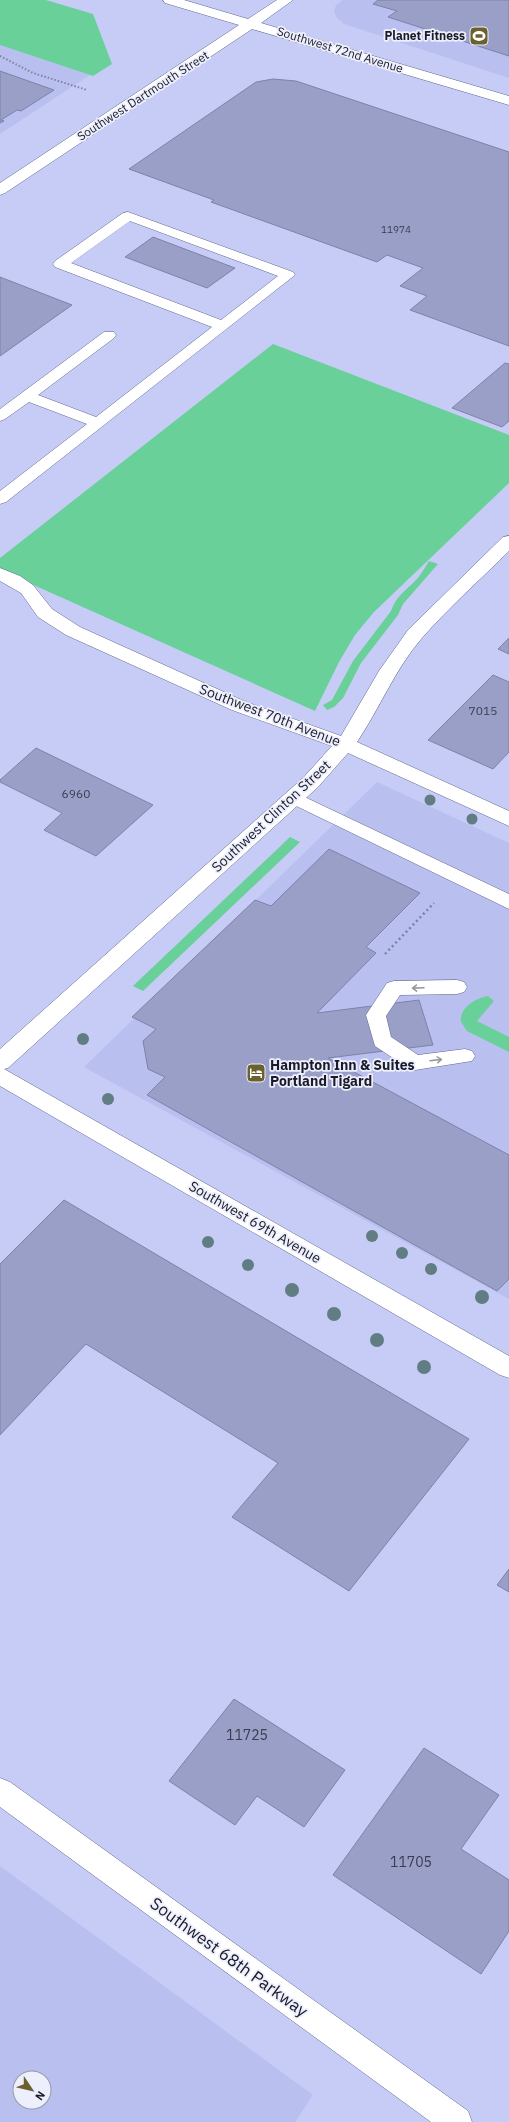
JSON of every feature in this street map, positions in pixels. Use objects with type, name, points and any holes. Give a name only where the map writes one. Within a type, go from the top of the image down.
[{"type":"street","name":"Southwest 72nd Avenue","points":[[170,0],[509,100]]},
{"type":"street","name":"Southwest Dartmouth Street","points":[[0,190],[286,0]]},
{"type":"street","name":"Southwest Clinton Street","points":[[0,1062],[294,798],[345,744],[359,724],[388,671],[415,634],[509,541]]},
{"type":"street","name":"Southwest 70th Avenue","points":[[0,574],[14,580],[27,589],[45,613],[73,631],[239,706],[345,744],[509,819]]},
{"type":"street","name":"Southwest 69th Avenue","points":[[0,1076],[509,1368]]},
{"type":"street","name":"Southwest 68th Parkway","points":[[0,1791],[457,2122]]},
{"type":"lane","points":[[0,500],[98,424],[223,326],[288,275],[128,216],[60,264],[223,326]]},
{"type":"lane","points":[[0,416],[110,335]]},
{"type":"lane","points":[[28,396],[98,424]]},
{"type":"lane","points":[[294,798],[509,902]]},
{"type":"lane","points":[[458,987],[394,988],[376,1015],[382,1041],[415,1063],[465,1056]]},
{"type":"path","points":[[0,56],[33,73],[87,90]]},
{"type":"path","points":[[380,959],[435,903]]},
{"type":"shaded area","points":[[343,0],[509,0],[509,78],[344,24],[337,18],[334,12],[336,5]]},
{"type":"shaded area","points":[[0,45],[90,75],[0,134]]},
{"type":"shaded area","name":"Hampton Inn & Suites Portland Tigard","points":[[377,782],[509,843],[509,1299],[84,1067]]},
{"type":"shaded area","points":[[0,1866],[313,2095],[295,2122],[0,2122]]},
{"type":"green space","points":[[0,0],[46,0],[93,14],[112,64],[93,76],[0,45]]},
{"type":"green space","points":[[273,344],[509,435],[509,483],[374,612],[355,635],[339,662],[315,711],[0,570],[0,558]]},
{"type":"green space","points":[[429,561],[438,564],[403,604],[398,615],[361,663],[343,698],[334,707],[327,710],[323,705],[332,700],[353,661],[391,611],[397,599],[417,579]]},
{"type":"green space","points":[[290,837],[300,842],[143,991],[133,986]]},
{"type":"green space","points":[[488,996],[494,1001],[477,1021],[509,1037],[509,1052],[467,1031],[461,1022],[463,1012],[469,1004]]},
{"type":"building","name":"Planet Fitness","points":[[378,0],[509,0],[509,56],[388,17],[397,11],[373,4]]},
{"type":"building","points":[[0,71],[54,90],[21,111],[17,110],[1,120],[4,121],[0,123]]},
{"type":"building","points":[[273,79],[296,81],[509,152],[509,346],[410,310],[427,296],[400,286],[423,268],[387,255],[377,262],[211,202],[214,200],[129,169],[256,82]]},
{"type":"building","points":[[153,237],[235,268],[207,288],[125,257]]},
{"type":"building","points":[[0,277],[72,305],[0,356]]},
{"type":"building","points":[[505,363],[509,364],[509,421],[502,427],[452,408]]},
{"type":"building","points":[[509,638],[509,654],[498,649]]},
{"type":"building","points":[[493,675],[509,682],[509,752],[493,769],[428,740]]},
{"type":"building","points":[[36,748],[153,805],[96,856],[44,830],[62,813],[0,782],[0,780]]},
{"type":"building","name":"Hampton Inn & Suites Portland Tigard","points":[[329,849],[420,893],[366,947],[376,953],[317,1013],[419,1000],[433,1045],[328,1058],[509,1155],[509,1279],[497,1291],[147,1095],[165,1077],[148,1069],[143,1041],[156,1029],[132,1017],[255,900],[271,906]]},
{"type":"building","points":[[64,1200],[469,1439],[349,1591],[232,1517],[278,1463],[86,1344],[0,1435],[0,1264]]},
{"type":"building","points":[[509,1569],[509,1592],[497,1585]]},
{"type":"building","points":[[234,1699],[345,1770],[304,1827],[257,1796],[235,1825],[169,1781]]},
{"type":"building","points":[[424,1748],[499,1795],[461,1849],[509,1880],[509,1931],[481,1974],[333,1875]]},
{"type":"place","name":"Planet Fitness","points":[[479,36]]},
{"type":"place","name":"Hampton Inn & Suites Portland Tigard","points":[[256,1073]]}]
